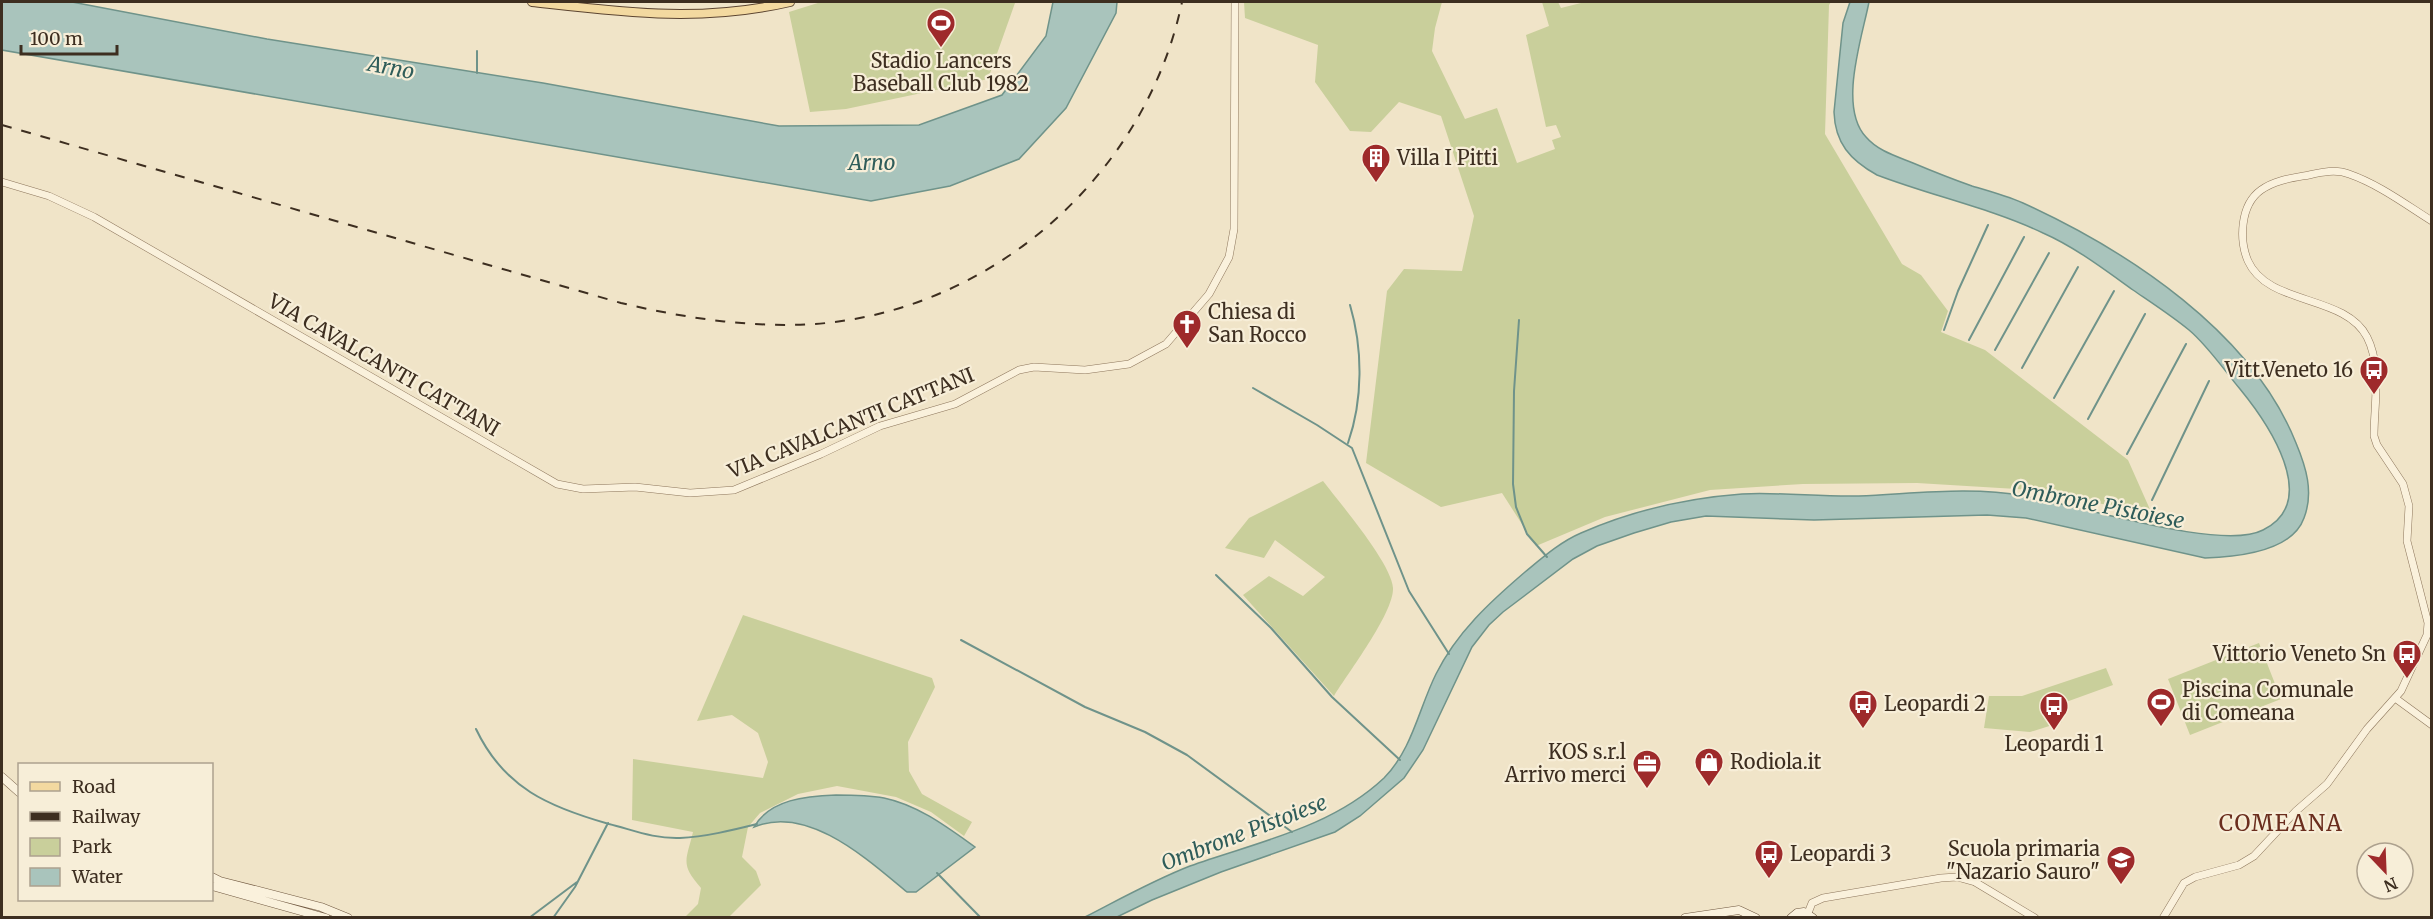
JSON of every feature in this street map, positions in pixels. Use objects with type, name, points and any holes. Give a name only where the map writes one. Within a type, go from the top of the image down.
[{"type":"main road","points":[[532,2],[634,14],[681,15],[731,11],[790,2]]},
{"type":"main road","points":[[2,777],[18,791]]},
{"type":"main road","points":[[213,878],[321,907],[348,918]]},
{"type":"main road","points":[[213,886],[326,918]]},
{"type":"main road","points":[[1685,918],[1739,910],[1756,918]]},
{"type":"main road","points":[[1791,918],[1797,913],[1811,915]]},
{"type":"street","name":"VIA CAVALCANTI CATTANI","points":[[2,182],[50,196],[94,218],[557,484],[583,489],[635,487],[703,494],[734,490],[773,475],[880,426],[955,404],[1019,370],[1034,367],[1085,370],[1108,368],[1129,364],[1166,344],[1209,294],[1229,257],[1234,229],[1234,2]]},
{"type":"street","points":[[2163,918],[2180,886],[2188,879],[2227,869],[2253,856],[2296,811],[2335,776],[2367,729],[2407,681],[2428,628],[2407,541],[2409,506],[2403,484],[2377,445],[2374,436],[2375,368],[2371,346],[2366,335],[2357,326],[2332,310],[2263,281],[2253,271],[2247,260],[2243,243],[2242,226],[2247,209],[2260,191],[2282,180],[2336,171],[2349,174],[2389,194],[2432,221]]},
{"type":"street","points":[[2395,698],[2432,725]]},
{"type":"street","points":[[1811,915],[1812,903],[1823,897],[1951,877],[1975,882],[2035,918]]},
{"type":"green space","points":[[821,2],[1015,3],[988,79],[846,109],[810,112],[789,12]]},
{"type":"green space","points":[[1244,2],[1442,2],[1432,51],[1465,119],[1497,108],[1517,163],[1555,149],[1552,140],[1561,137],[1556,125],[1546,127],[1526,35],[1549,26],[1542,2],[1558,2],[1561,8],[1585,2],[1831,2],[1829,5],[1825,134],[1902,264],[1921,275],[1948,311],[1941,332],[1985,350],[2128,460],[2152,514],[2033,490],[1917,483],[1803,484],[1710,490],[1605,517],[1536,546],[1502,493],[1441,507],[1366,463],[1387,291],[1404,269],[1462,271],[1474,216],[1441,116],[1399,102],[1371,132],[1350,131],[1315,82],[1318,45],[1245,18]]},
{"type":"green space","points":[[1323,481],[1375,549],[1390,577],[1393,588],[1386,612],[1378,627],[1334,696],[1243,595],[1269,576],[1303,596],[1325,577],[1275,540],[1264,558],[1225,548],[1249,518]]},
{"type":"green space","points":[[743,615],[932,678],[935,687],[908,742],[909,771],[922,794],[972,822],[964,836],[931,812],[896,797],[837,786],[798,794],[760,813],[748,827],[742,857],[756,871],[761,885],[729,917],[685,917],[698,904],[701,888],[694,880],[686,862],[693,832],[632,820],[633,759],[763,778],[768,762],[758,733],[732,715],[697,721]]},
{"type":"green space","points":[[2259,643],[2281,699],[2190,735],[2168,679]]},
{"type":"green space","points":[[2106,668],[2113,685],[2055,706],[2062,722],[2030,732],[1984,728],[1989,696],[2022,696]]},
{"type":"water","name":"Arno","points":[[2,2],[72,2],[267,39],[543,83],[779,126],[919,125],[1002,95],[1046,36],[1053,2],[1117,2],[1116,13],[1066,108],[1019,159],[950,186],[871,201],[2,50]]},
{"type":"water","points":[[1850,2],[1869,2],[1854,72],[1853,91],[1858,124],[1866,137],[1882,150],[1965,183],[2017,200],[2104,245],[2182,299],[2218,331],[2250,365],[2276,403],[2296,443],[2308,480],[2307,508],[2298,529],[2276,545],[2262,550],[2247,554],[2205,558],[2026,518],[1987,515],[1814,520],[1706,516],[1671,522],[1634,533],[1597,546],[1573,559],[1489,625],[1472,647],[1423,750],[1404,778],[1360,816],[1335,832],[1221,872],[1117,917],[1085,917],[1177,871],[1292,832],[1341,809],[1363,795],[1384,778],[1402,755],[1436,674],[1444,659],[1475,618],[1512,583],[1559,546],[1581,533],[1620,518],[1681,502],[1742,494],[1859,496],[1963,491],[2024,496],[2147,524],[2215,535],[2243,535],[2263,530],[2280,517],[2288,500],[2289,481],[2275,440],[2251,403],[2189,330],[2067,245],[2002,216],[1877,175],[1859,163],[1846,150],[1837,133],[1834,112],[1843,23]]},
{"type":"water","points":[[860,795],[897,801],[932,818],[975,847],[916,892],[907,892],[856,851],[816,829],[795,823],[774,822],[754,827],[769,810],[779,805],[813,796]]},
{"type":"waterway","points":[[477,51],[477,73]]},
{"type":"waterway","points":[[1944,330],[1958,291],[1988,225]]},
{"type":"waterway","points":[[1969,340],[2024,237]]},
{"type":"waterway","points":[[1995,350],[2049,253]]},
{"type":"waterway","points":[[2022,368],[2078,267]]},
{"type":"waterway","points":[[2054,398],[2114,291]]},
{"type":"waterway","points":[[1348,443],[1353,427],[1360,374],[1357,339],[1350,305]]},
{"type":"waterway","points":[[2088,419],[2145,314]]},
{"type":"waterway","points":[[1519,320],[1514,391],[1513,484],[1516,507],[1527,534],[1547,557]]},
{"type":"waterway","points":[[2127,454],[2186,344]]},
{"type":"waterway","name":"Ombrone Pistoiese","points":[[2152,500],[2209,381]]},
{"type":"waterway","points":[[1253,388],[1352,448],[1409,591],[1449,654]]},
{"type":"waterway","points":[[1216,575],[1271,628],[1332,697],[1400,760]]},
{"type":"waterway","name":"Ombrone Pistoiese","points":[[961,640],[1085,707],[1145,732],[1187,755],[1292,832]]},
{"type":"waterway","points":[[476,729],[487,749],[515,781],[548,802],[587,817],[644,834],[670,838],[709,835],[757,824]]},
{"type":"waterway","points":[[553,918],[575,887],[608,823]]},
{"type":"waterway","points":[[937,873],[981,918]]},
{"type":"waterway","points":[[529,918],[577,882]]},
{"type":"railway","points":[[2,125],[621,303],[717,321],[766,325],[815,324],[880,314],[942,293],[999,262],[1051,223],[1097,176],[1134,123],[1163,65],[1182,2]]},
{"type":"place","name":"Stadio Lancers Baseball Club 1982","points":[[941,48]]},
{"type":"place","name":"Villa I Pitti","points":[[1376,184]]},
{"type":"place","name":"Chiesa di San Rocco","points":[[1187,350]]},
{"type":"place","name":"Vitt.Veneto 16","points":[[2374,396]]},
{"type":"place","name":"Vittorio Veneto Sn","points":[[2407,680]]},
{"type":"place","name":"Piscina Comunale di Comeana","points":[[2161,728]]},
{"type":"place","name":"Leopardi 2","points":[[1863,730]]},
{"type":"place","name":"Leopardi 1","points":[[2054,732]]},
{"type":"place","name":"Rodiola.it","points":[[1709,788]]},
{"type":"place","name":"KOS s.r.l Arrivo merci","points":[[1647,790]]},
{"type":"place","name":"Leopardi 3","points":[[1769,880]]},
{"type":"place","name":"Scuola primaria \"Nazario Sauro\"","points":[[2121,886]]},
{"type":"district","name":"COMEANA","points":[[2281,823]]}]
